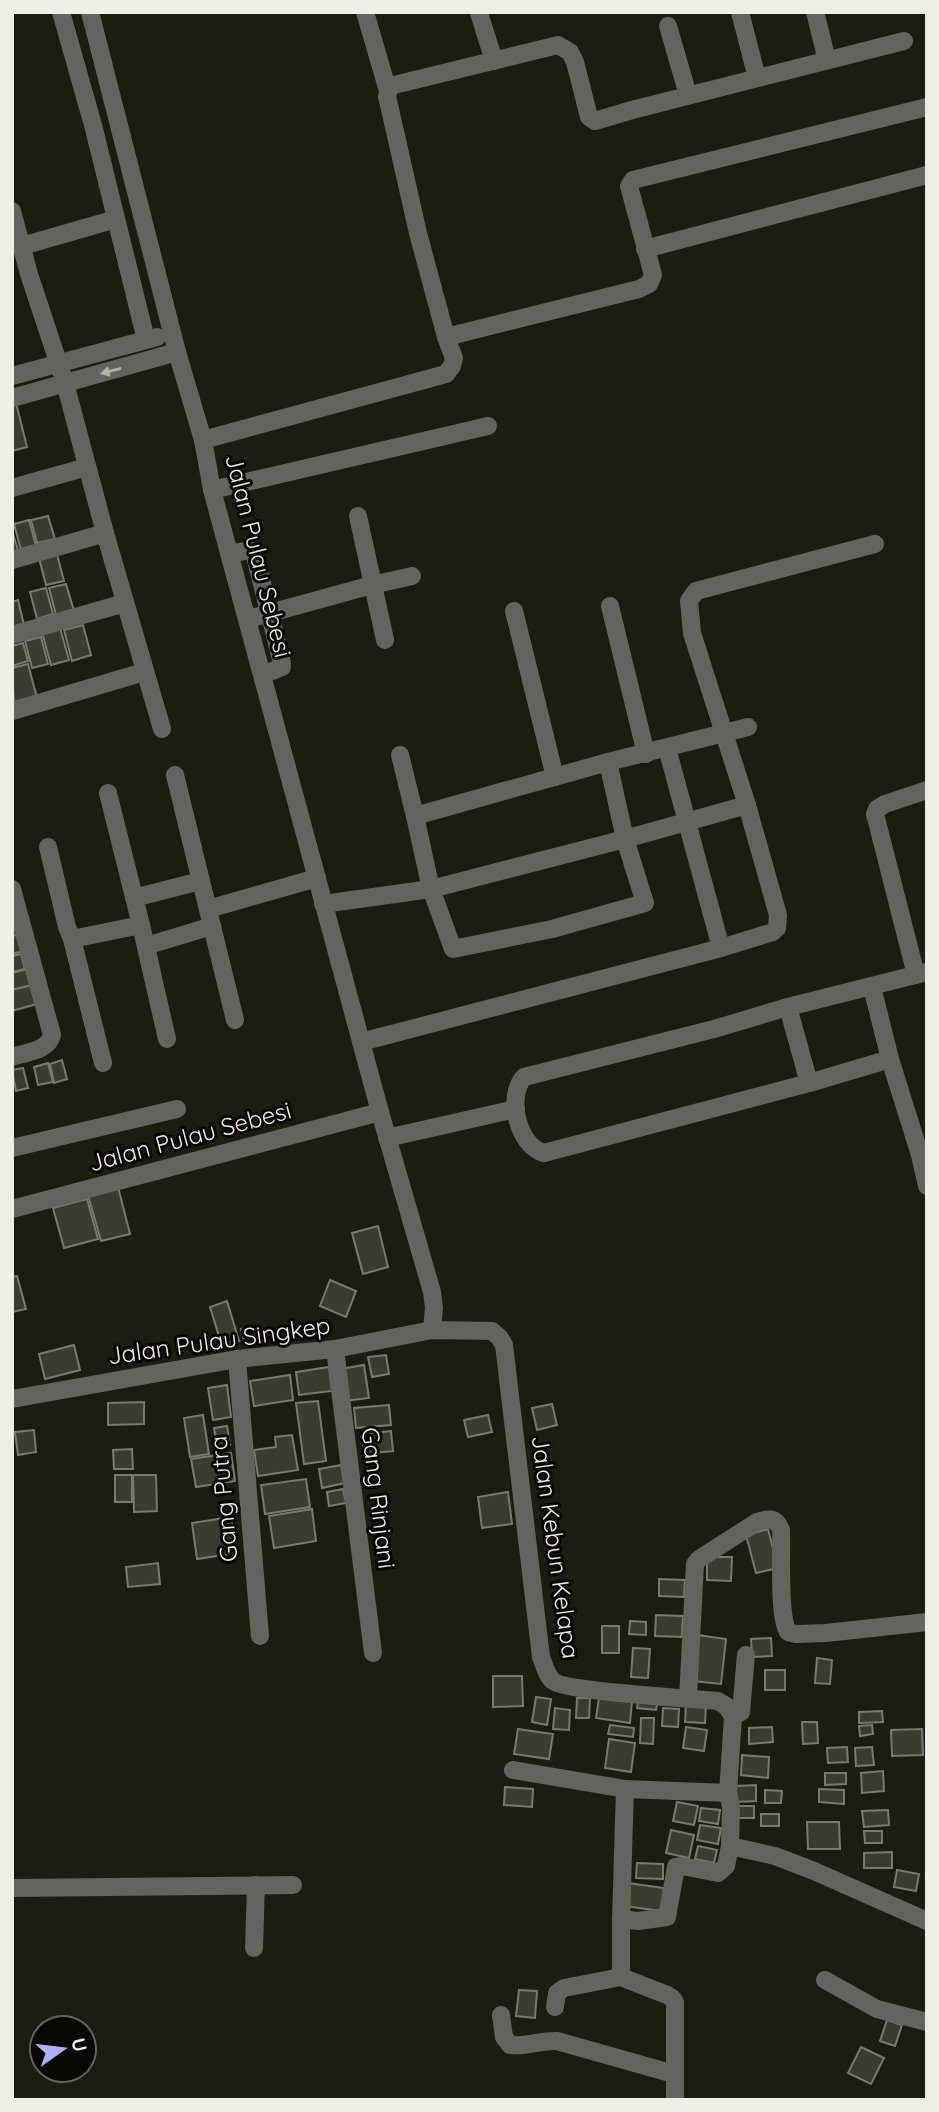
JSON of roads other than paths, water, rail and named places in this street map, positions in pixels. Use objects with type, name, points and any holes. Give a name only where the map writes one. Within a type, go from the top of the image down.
[{"type":"street","points":[[61,12],[93,125],[146,340]]},
{"type":"street","name":"Jalan Pulau Sebesi","points":[[90,12],[177,352],[203,440],[212,490],[387,1138],[434,1301],[432,1330]]},
{"type":"street","points":[[365,12],[388,91]]},
{"type":"street","points":[[740,12],[757,78]]},
{"type":"street","points":[[815,12],[827,60]]},
{"type":"street","points":[[479,13],[494,61]]},
{"type":"street","points":[[668,26],[688,95]]},
{"type":"street","points":[[203,440],[446,374],[452,366],[454,358],[418,233],[387,96],[390,86],[558,46],[570,52],[575,62],[589,117],[595,121],[904,41]]},
{"type":"street","points":[[446,337],[639,289],[649,284],[653,275],[629,186],[633,180],[927,107]]},
{"type":"street","points":[[93,125],[117,118]]},
{"type":"street","points":[[645,249],[927,175]]},
{"type":"street","points":[[22,246],[115,215],[139,204]]},
{"type":"street","points":[[13,220],[22,246],[21,276],[65,383],[162,729]]},
{"type":"street","points":[[12,376],[172,332]]},
{"type":"street","points":[[12,398],[177,352]]},
{"type":"street","points":[[212,490],[488,426]]},
{"type":"street","points":[[12,488],[87,467]]},
{"type":"street","points":[[358,516],[385,640]]},
{"type":"street","points":[[12,560],[105,533]]},
{"type":"street","points":[[361,1042],[773,932],[777,928],[778,915],[747,805],[692,633],[690,597],[696,592],[875,544]]},
{"type":"street","points":[[230,554],[250,550],[254,552],[282,667],[263,675]]},
{"type":"street","points":[[248,619],[412,576]]},
{"type":"street","points":[[12,635],[125,603]]},
{"type":"street","points":[[610,606],[646,754]]},
{"type":"street","points":[[514,611],[555,777]]},
{"type":"street","points":[[12,710],[144,671]]},
{"type":"street","points":[[415,816],[608,762],[748,727]]},
{"type":"street","points":[[667,748],[721,948]]},
{"type":"street","points":[[400,755],[431,889],[453,950],[552,929],[645,903],[625,839],[608,762]]},
{"type":"street","points":[[175,775],[235,1020]]},
{"type":"street","points":[[890,1059],[810,1083],[544,1153],[538,1152],[523,1137],[516,1109],[517,1089],[524,1077],[921,973],[875,814],[877,809],[885,804],[927,790]]},
{"type":"street","points":[[108,793],[167,1039]]},
{"type":"street","points":[[323,904],[431,889],[747,805]]},
{"type":"street","points":[[48,847],[103,1063]]},
{"type":"street","points":[[146,946],[210,917],[317,878]]},
{"type":"street","points":[[134,898],[200,881]]},
{"type":"street","points":[[12,889],[51,1035],[48,1044],[43,1047],[12,1057]]},
{"type":"street","points":[[72,939],[141,925]]},
{"type":"street","points":[[872,987],[890,1059],[923,1154],[927,1186]]},
{"type":"street","points":[[788,1007],[810,1083]]},
{"type":"street","points":[[12,1148],[177,1109]]},
{"type":"street","points":[[387,1138],[516,1109]]},
{"type":"street","name":"Jalan Pulau Sebesi","points":[[12,1209],[380,1112]]},
{"type":"street","name":"Jalan Pulau Singkep","points":[[12,1399],[237,1359],[335,1349],[432,1330]]},
{"type":"street","name":"Jalan Kebun Kelapa","points":[[432,1330],[492,1331],[504,1345],[541,1657],[553,1681],[559,1685],[718,1701],[726,1706],[733,1716]]},
{"type":"street","name":"Gang Rinjani","points":[[335,1349],[373,1653]]},
{"type":"street","name":"Gang Putra","points":[[237,1359],[260,1636]]},
{"type":"street","points":[[688,1698],[695,1564],[767,1518],[779,1522],[781,1530],[782,1609],[784,1626],[788,1632],[826,1633],[927,1622]]},
{"type":"street","points":[[621,1919],[638,1921],[667,1917],[676,1867],[692,1867],[718,1873],[726,1866],[730,1846],[728,1793],[733,1716],[741,1712],[746,1655]]},
{"type":"street","points":[[513,1770],[625,1789],[728,1793]]},
{"type":"street","points":[[621,1977],[625,1789]]},
{"type":"street","points":[[730,1846],[775,1856],[927,1921]]},
{"type":"street","points":[[254,1948],[256,1885]]},
{"type":"street","points":[[12,1888],[293,1885]]},
{"type":"street","points":[[555,2007],[557,1993],[564,1989],[621,1977],[672,1997],[675,2003],[675,2100]]},
{"type":"street","points":[[825,1980],[877,2008],[927,2022]]},
{"type":"street","points":[[501,2015],[504,2037],[510,2045],[523,2047],[547,2040],[557,2041],[674,2074]]}]
